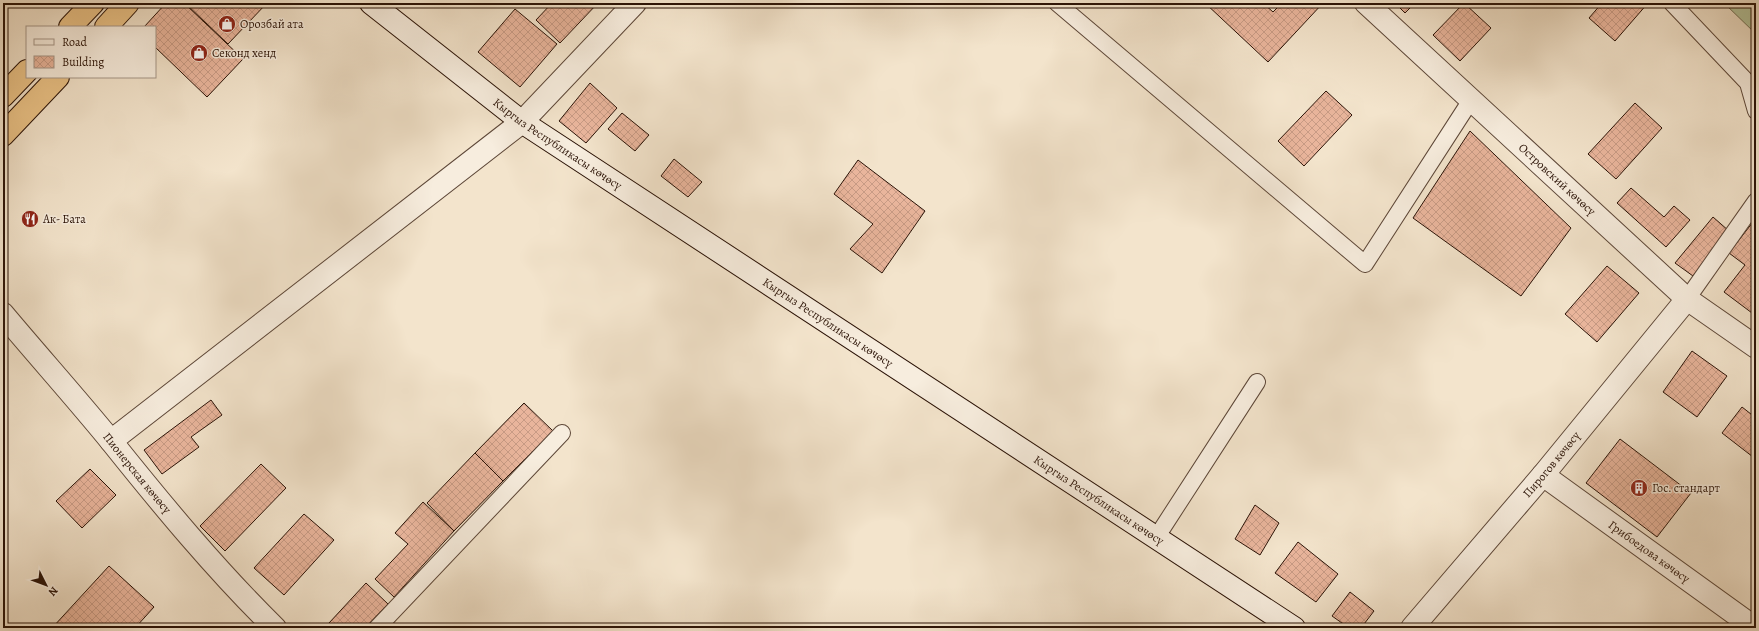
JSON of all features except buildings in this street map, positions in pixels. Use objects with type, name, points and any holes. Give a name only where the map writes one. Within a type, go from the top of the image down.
[{"type":"highway","points":[[71,26],[93,3]]},
{"type":"highway","points":[[107,26],[128,3]]},
{"type":"highway","points":[[3,96],[26,72]]},
{"type":"highway","points":[[3,135],[57,78]]},
{"type":"street","name":"Кыргыз Республикасы көчөсү","points":[[371,3],[522,122],[1294,628]]},
{"type":"street","points":[[111,441],[522,122],[635,3]]},
{"type":"street","name":"Островский көчөсү","points":[[1366,3],[1687,299],[1756,347]]},
{"type":"street","name":"Пирогов көчөсү","points":[[1412,628],[1543,475],[1687,299]]},
{"type":"street","name":"Пионерская көчөсү","points":[[3,314],[111,441],[142,482],[242,596],[275,628]]},
{"type":"street","name":"Грибоедова көчөсү","points":[[1543,475],[1755,628]]},
{"type":"lane","points":[[1057,3],[1365,264],[1471,100]]},
{"type":"lane","points":[[1672,3],[1748,83],[1756,109]]},
{"type":"lane","points":[[1687,299],[1756,200]]},
{"type":"lane","points":[[1156,538],[1257,382]]},
{"type":"lane","points":[[377,628],[562,433]]},
{"type":"green space","points":[[1724,3],[1756,3],[1756,34]]},
{"type":"place","name":"Орозбай ата","points":[[227,24]]},
{"type":"place","name":"Секонд хенд","points":[[199,53]]},
{"type":"place","name":"Ак- Бата","points":[[30,219]]},
{"type":"place","name":"Гос. стандарт","points":[[1639,488]]}]
